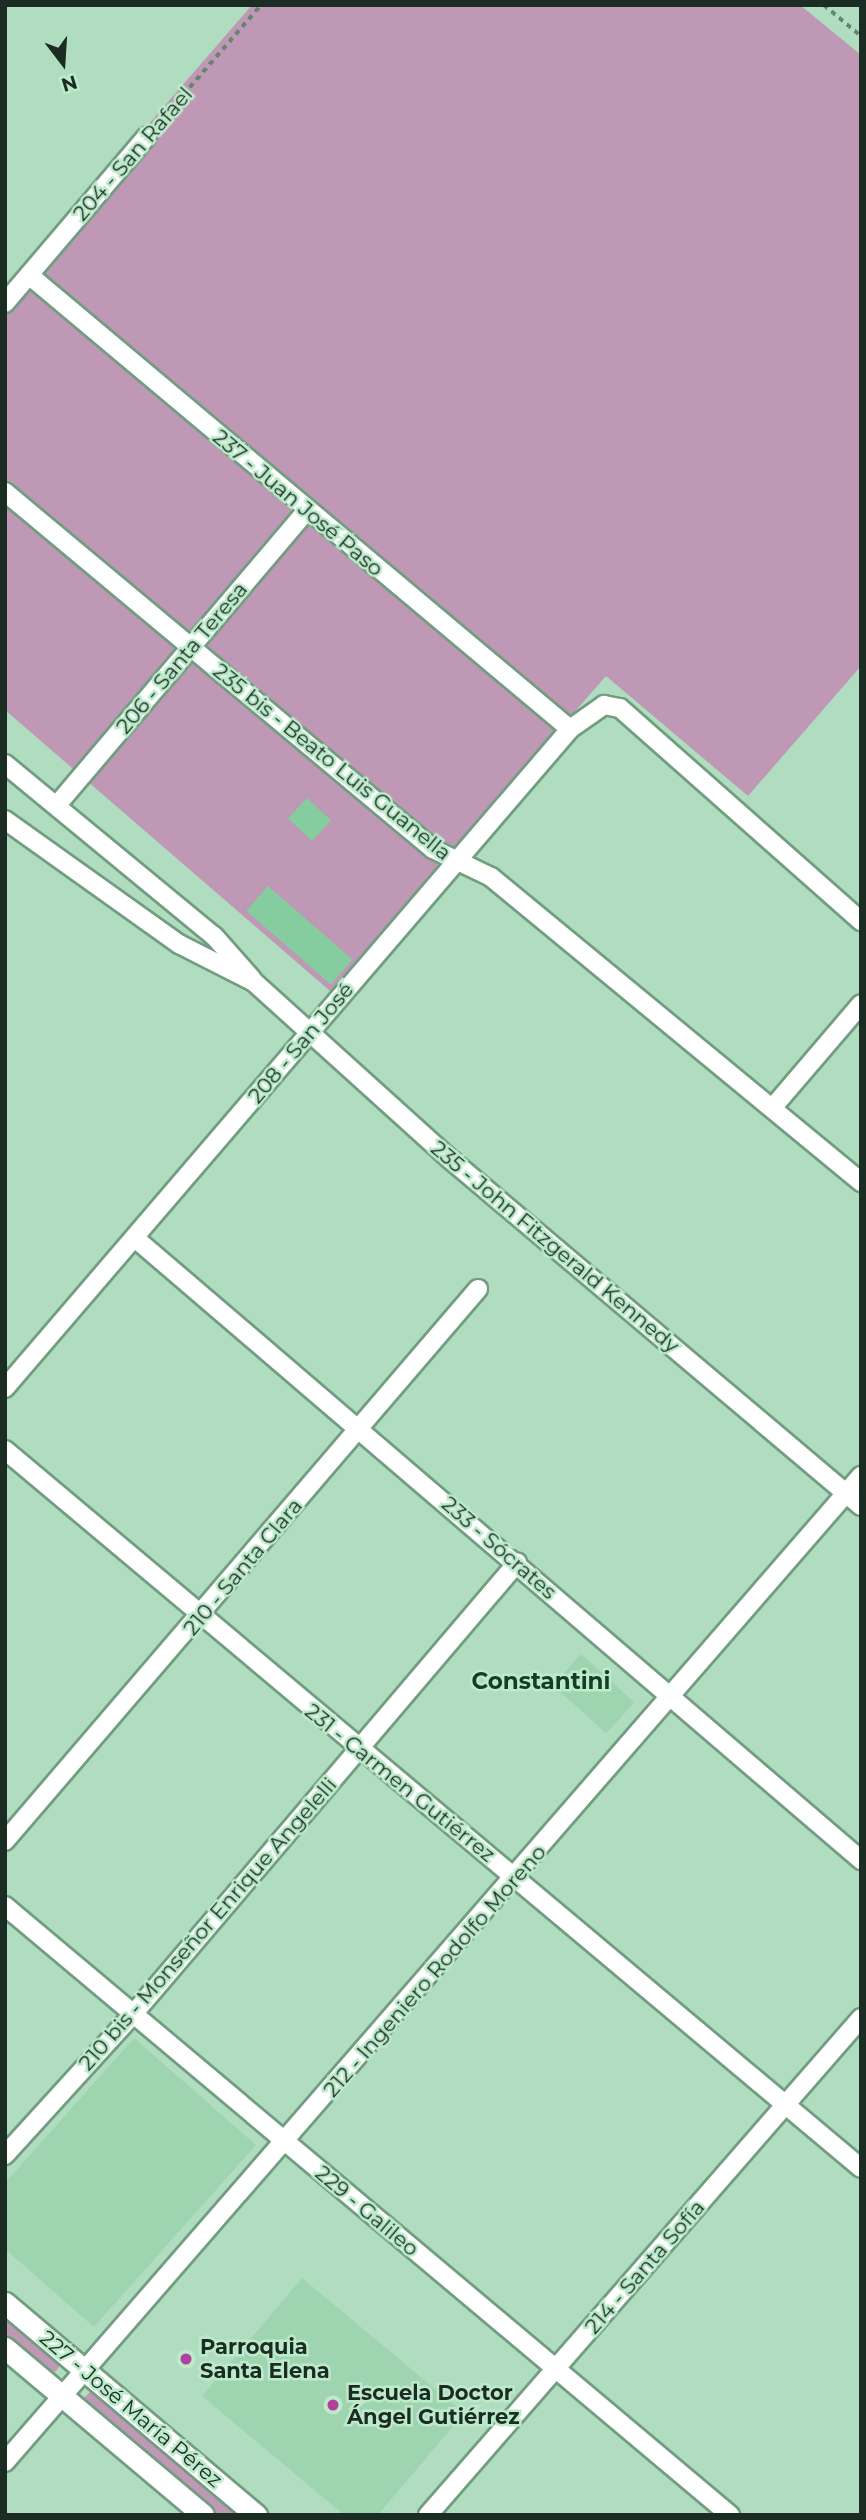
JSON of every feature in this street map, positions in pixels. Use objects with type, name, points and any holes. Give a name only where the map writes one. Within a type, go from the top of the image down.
[{"type":"street","name":"204 - San Rafael","points":[[5,303],[147,136]]},
{"type":"street","name":"237 - Juan José Paso","points":[[29,275],[306,511],[570,729]]},
{"type":"street","name":"235 bis - Beato Luis Guanella","points":[[5,492],[455,862],[491,877],[774,1106],[861,1182]]},
{"type":"street","name":"206 - Santa Teresa","points":[[57,805],[306,511]]},
{"type":"street","name":"208 - San José","points":[[5,1388],[136,1239],[570,729],[604,705],[620,708],[861,921]]},
{"type":"street","name":"235 - John Fitzgerald Kennedy","points":[[5,764],[214,936],[254,982],[309,1033],[861,1506]]},
{"type":"street","name":"235 - John Fitzgerald Kennedy","points":[[5,820],[178,944],[254,982]]},
{"type":"street","points":[[774,1106],[861,1004]]},
{"type":"street","name":"233 - Sócrates","points":[[136,1239],[861,1860]]},
{"type":"street","name":"210 - Santa Clara","points":[[5,1841],[201,1618],[478,1289]]},
{"type":"street","name":"231 - Carmen Gutiérrez","points":[[5,1450],[359,1750],[788,2103],[861,2168]]},
{"type":"street","name":"212 - Ingeniero Rodolfo Moreno","points":[[5,2462],[61,2395],[287,2143],[861,1476]]},
{"type":"street","name":"210 bis - Monseñor Enrique Angelelli","points":[[5,2155],[135,2012],[517,1563]]},
{"type":"street","name":"229 - Galileo","points":[[5,1906],[135,2012],[555,2371],[730,2515]]},
{"type":"street","name":"214 - Santa Sofía","points":[[428,2515],[861,2018]]},
{"type":"street","name":"227 - José María Pérez","points":[[5,2303],[256,2515]]},
{"type":"street","name":"227 - José María Pérez","points":[[5,2348],[203,2515]]},
{"type":"path","name":"204 - San Rafael","points":[[147,136],[261,5]]},
{"type":"path","points":[[824,5],[861,36]]},
{"type":"shaded area","points":[[252,5],[800,5],[861,55],[861,666],[748,796],[606,676],[330,991],[5,710],[5,290]]},
{"type":"shaded area","points":[[581,1654],[635,1702],[606,1733],[553,1685]]},
{"type":"shaded area","points":[[134,2038],[256,2145],[94,2327],[5,2249],[5,2183]]},
{"type":"shaded area","name":"Escuela Doctor Ángel Gutiérrez","points":[[302,2278],[464,2413],[378,2515],[344,2515],[202,2396]]},
{"type":"shaded area","points":[[5,2314],[62,2363],[51,2377],[5,2338]]},
{"type":"shaded area","points":[[93,2389],[244,2515],[213,2515],[80,2402]]},
{"type":"building","points":[[307,798],[331,821],[312,841],[288,818]]},
{"type":"building","points":[[268,886],[353,959],[331,984],[246,911]]},
{"type":"place","name":"Parroquia Santa Elena","points":[[186,2359]]},
{"type":"place","name":"Escuela Doctor Ángel Gutiérrez","points":[[333,2405]]},
{"type":"district","name":"Constantini","points":[[541,1681]]}]
